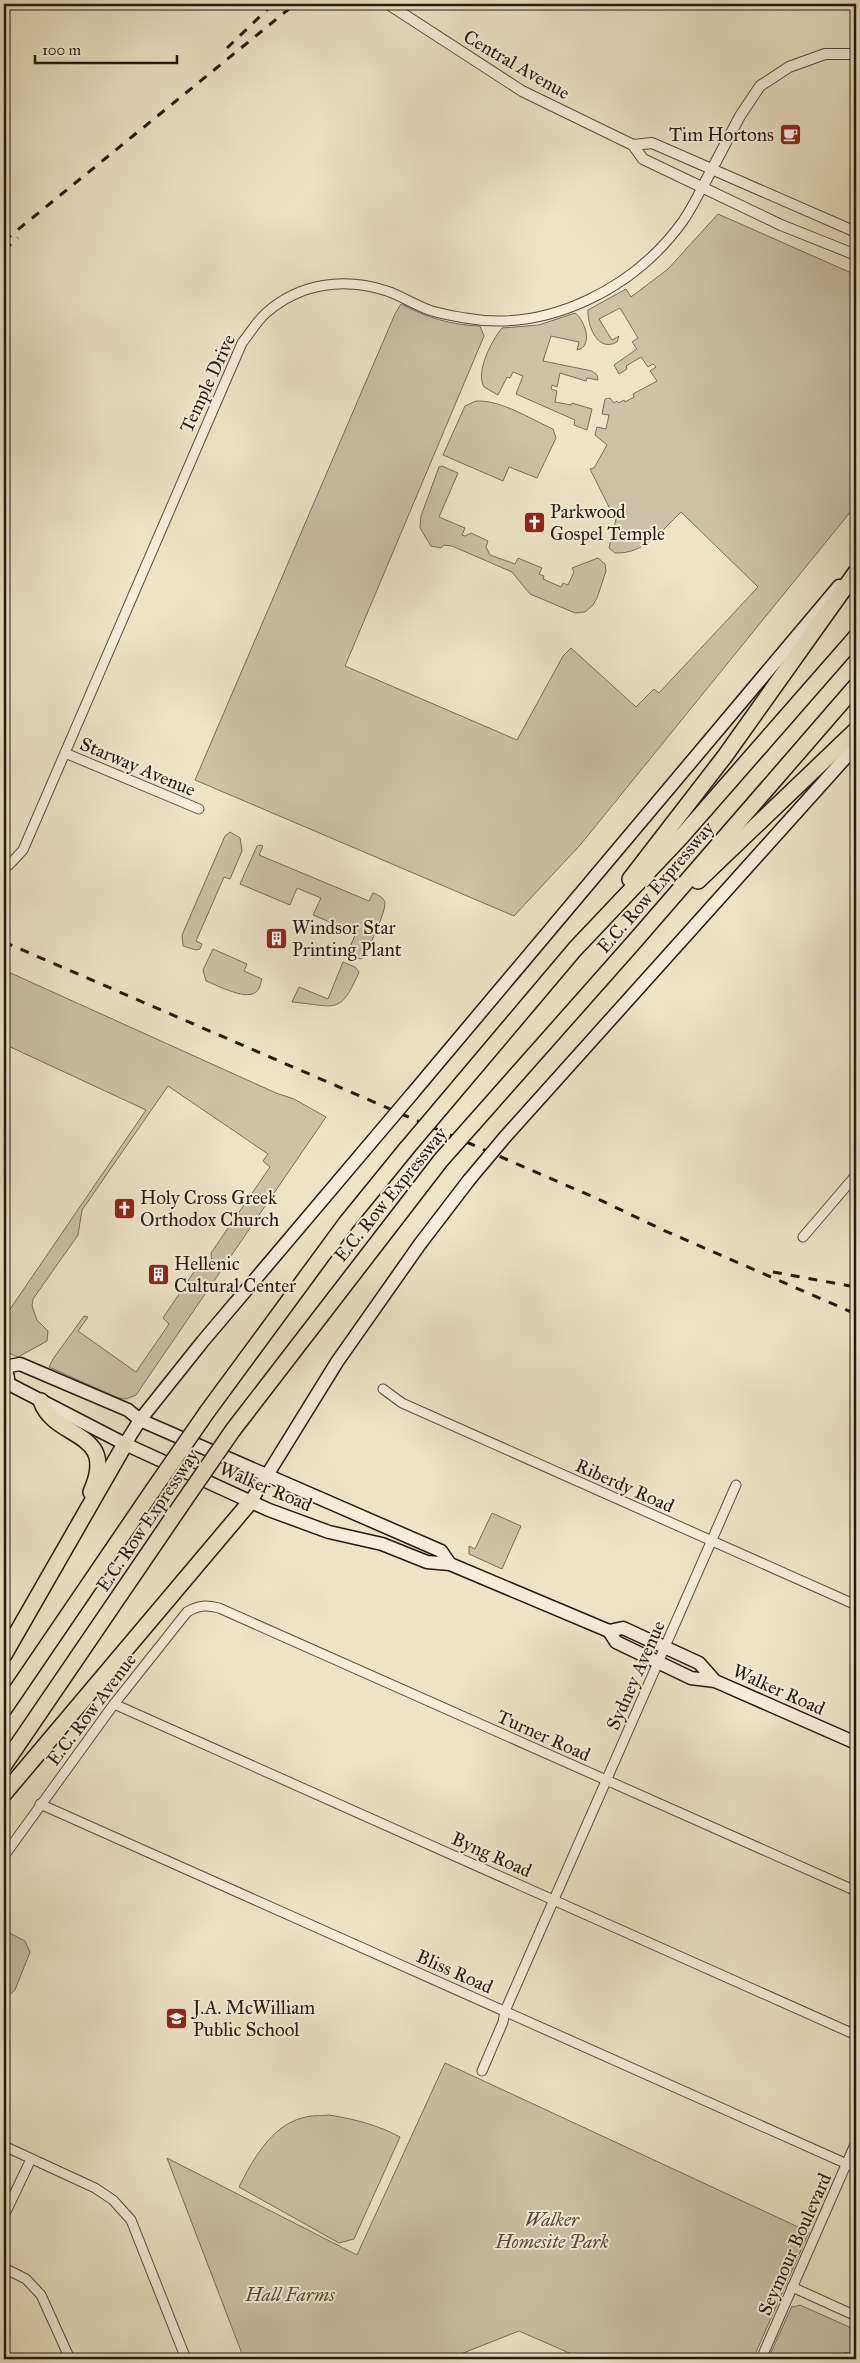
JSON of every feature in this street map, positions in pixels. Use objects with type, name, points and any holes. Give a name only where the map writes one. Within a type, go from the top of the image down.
[{"type":"highway","points":[[575,949],[725,756],[856,572]]},
{"type":"highway","name":"E.C. Row Expressway","points":[[4,1709],[207,1412],[346,1223],[575,949],[682,836],[856,637]]},
{"type":"highway","name":"E.C. Row Expressway","points":[[4,1765],[233,1430],[441,1160],[634,942],[856,686]]},
{"type":"highway","points":[[634,942],[856,730]]},
{"type":"highway","points":[[41,1401],[45,1412],[87,1441],[99,1459],[96,1481],[71,1540]]},
{"type":"highway","points":[[4,1655],[125,1444]]},
{"type":"highway","points":[[4,1794],[251,1501]]},
{"type":"main road","points":[[125,1444],[140,1420],[203,1341],[380,1133],[856,565]]},
{"type":"main road","points":[[251,1501],[337,1362],[420,1244],[470,1180],[505,1137],[856,746]]},
{"type":"main road","name":"Walker Road","points":[[450,1564],[441,1551],[268,1474],[140,1420],[128,1410],[20,1364],[5,1368],[9,1384],[125,1444],[268,1510],[329,1532],[382,1544],[427,1562],[450,1564],[609,1630],[623,1628],[699,1663],[715,1681]]},
{"type":"main road","name":"Walker Road","points":[[609,1630],[616,1642],[691,1678],[715,1681],[856,1743]]},
{"type":"street","name":"Central Avenue","points":[[388,4],[522,91],[633,145],[643,159],[781,225],[856,255]]},
{"type":"street","name":"Temple Drive","points":[[9,865],[23,850],[242,343],[265,314],[290,296],[320,285],[357,283],[388,291],[431,311],[467,319],[526,319],[557,312],[606,291],[634,272],[659,250],[684,221],[740,116],[760,86],[790,67],[825,54],[856,54]]},
{"type":"street","name":"Central Avenue","points":[[633,145],[652,142],[856,232]]},
{"type":"street","name":"Starway Avenue","points":[[65,753],[199,809]]},
{"type":"street","points":[[803,1237],[856,1176]]},
{"type":"street","name":"Riberdy Road","points":[[383,1389],[402,1403],[856,1605]]},
{"type":"street","name":"Sydney Avenue","points":[[482,2071],[503,2022],[505,2011],[553,1900],[736,1485]]},
{"type":"street","name":"E.C. Row Avenue","points":[[4,1856],[114,1704],[187,1612],[196,1606],[206,1605],[219,1608]]},
{"type":"street","name":"Turner Road","points":[[219,1608],[856,1891]]},
{"type":"street","name":"Byng Road","points":[[114,1704],[856,2035]]},
{"type":"street","name":"Bliss Road","points":[[40,1804],[856,2168]]},
{"type":"street","name":"Seymour Boulevard","points":[[760,2359],[856,2142]]},
{"type":"street","points":[[4,2146],[94,2188],[113,2200],[131,2220],[186,2359]]},
{"type":"street","points":[[4,2216],[31,2159]]},
{"type":"street","points":[[4,2268],[26,2278],[41,2295],[70,2359]]},
{"type":"street","points":[[792,2287],[856,2316]]},
{"type":"green space","points":[[718,214],[856,275],[856,505],[581,844],[514,916],[195,780],[395,314],[401,304],[440,320],[480,326],[484,336],[345,666],[517,740],[563,656],[571,648],[636,707],[654,689],[659,693],[758,587],[681,512],[659,534],[644,545],[635,550],[615,553],[609,548],[618,511],[609,507],[590,469],[594,468],[607,445],[595,435],[597,427],[606,429],[609,415],[602,414],[605,399],[610,398],[614,403],[624,400],[625,402],[634,397],[633,394],[657,381],[650,371],[656,367],[653,364],[648,367],[641,357],[626,366],[627,369],[619,374],[614,365],[637,349],[632,342],[638,338],[620,308],[599,319],[612,340],[619,336],[617,342],[610,344],[604,344],[595,336],[589,323],[588,310],[626,289],[631,297],[668,269]]},
{"type":"green space","points":[[575,313],[579,316],[585,327],[585,344],[577,350],[579,342],[551,336],[543,361],[592,371],[597,375],[598,380],[587,378],[586,381],[560,373],[557,387],[552,385],[551,389],[557,391],[555,402],[571,405],[572,403],[592,409],[587,430],[574,425],[575,420],[516,394],[523,376],[513,372],[510,378],[507,377],[498,395],[484,387],[482,381],[483,365],[486,356],[502,328],[539,325]]},
{"type":"green space","points":[[476,401],[506,407],[553,429],[556,438],[537,478],[509,467],[503,481],[443,455],[465,406]]},
{"type":"green space","points":[[442,466],[458,473],[439,517],[465,528],[462,535],[465,536],[471,533],[488,541],[486,547],[490,555],[515,564],[518,558],[542,568],[539,574],[544,576],[543,579],[561,587],[563,583],[568,585],[574,572],[572,568],[598,558],[605,564],[606,571],[593,605],[585,612],[575,613],[530,594],[512,572],[452,546],[444,545],[441,548],[431,546],[420,528],[421,516],[439,467]]},
{"type":"green space","points":[[230,832],[240,838],[242,851],[230,879],[224,877],[196,941],[202,944],[200,949],[196,950],[183,946],[182,935],[225,836]]},
{"type":"green space","points":[[257,846],[263,846],[259,855],[369,901],[373,893],[383,899],[385,907],[383,914],[365,956],[361,959],[347,954],[356,933],[313,915],[321,898],[297,888],[290,905],[240,884]]},
{"type":"green space","points":[[213,949],[247,964],[244,971],[262,979],[258,990],[254,994],[240,994],[206,981],[203,970]]},
{"type":"green space","points":[[343,962],[355,967],[359,972],[347,996],[341,1002],[328,1006],[292,1002],[299,987],[328,999]]},
{"type":"green space","points":[[4,970],[276,1093],[294,1099],[326,1117],[136,1395],[126,1399],[118,1398],[49,1367],[84,1316],[88,1317],[78,1331],[136,1372],[169,1324],[163,1318],[198,1266],[212,1263],[211,1253],[270,1167],[263,1161],[268,1154],[168,1086],[82,1210],[78,1235],[33,1299],[32,1306],[37,1320],[48,1331],[47,1341],[18,1357],[4,1351],[4,1318],[146,1110],[4,1044]]},
{"type":"green space","points":[[492,1513],[521,1526],[502,1569],[469,1554],[469,1546],[475,1549]]},
{"type":"green space","points":[[4,1930],[25,1941],[30,1952],[15,1990],[4,1999]]},
{"type":"green space","name":"Walker Homesite Park","points":[[445,2063],[809,2232],[753,2359],[583,2359],[519,2331],[448,2359],[244,2359],[167,2158],[357,2255]]},
{"type":"green space","points":[[329,2115],[366,2123],[400,2137],[354,2239],[339,2243],[239,2187],[256,2156],[281,2128],[302,2118]]},
{"type":"green space","points":[[800,2305],[856,2330],[856,2359],[853,2359],[851,2354],[845,2352],[844,2354],[840,2353],[837,2359],[768,2359],[792,2306]]},
{"type":"railway","points":[[227,48],[273,4]]},
{"type":"railway","points":[[4,241],[295,4]]},
{"type":"railway","points":[[4,250],[18,238]]},
{"type":"railway","points":[[4,942],[598,1199],[663,1230],[856,1314]]},
{"type":"railway","points":[[773,1272],[856,1287]]},
{"type":"place","name":"Tim Hortons","points":[[790,134]]},
{"type":"place","name":"Parkwood Gospel Temple","points":[[534,522]]},
{"type":"place","name":"Windsor Star Printing Plant","points":[[276,938]]},
{"type":"place","name":"Holy Cross Greek Orthodox Church","points":[[124,1208]]},
{"type":"place","name":"Hellenic Cultural Center","points":[[158,1274]]},
{"type":"place","name":"J.A. McWilliam Public School","points":[[177,2018]]},
{"type":"park label","name":"Hall Farms","points":[[290,2294]]}]
